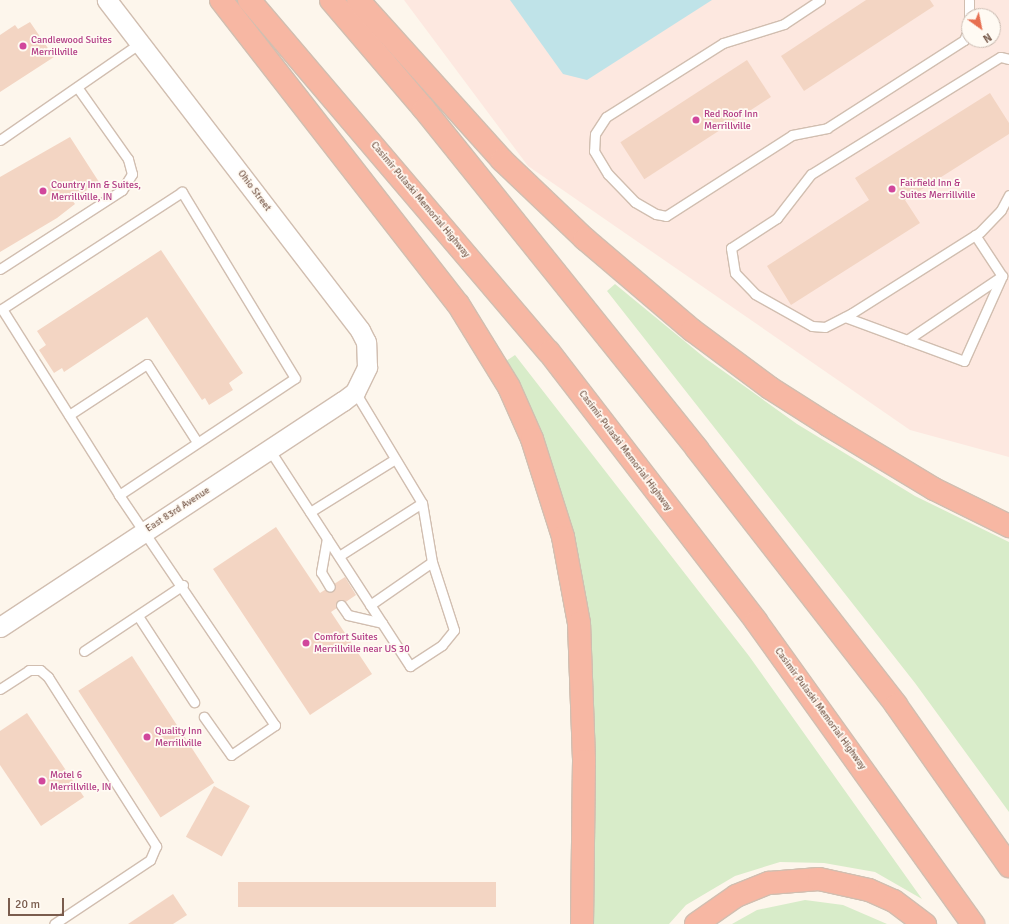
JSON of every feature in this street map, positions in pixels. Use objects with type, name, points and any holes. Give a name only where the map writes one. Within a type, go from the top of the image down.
[{"type":"highway","points":[[221,0],[458,304],[509,387],[532,439],[563,537],[579,623],[584,760],[582,924]]},
{"type":"highway","name":"Casimir Pulaski Memorial Highway","points":[[248,0],[549,352],[756,621],[973,924]]},
{"type":"highway","points":[[331,0],[424,109],[697,449],[896,704],[1009,866]]},
{"type":"highway","points":[[358,0],[502,160],[585,238],[692,330],[770,388],[828,425],[934,489],[1009,526]]},
{"type":"highway","points":[[696,924],[736,896],[769,883],[819,879],[869,890],[894,901],[925,924]]},
{"type":"street","name":"Ohio Street","points":[[107,0],[360,330],[366,342],[367,367],[355,392]]},
{"type":"street","name":"East 83rd Avenue","points":[[0,627],[355,392]]},
{"type":"lane","points":[[820,0],[784,24],[723,43],[606,117],[595,134],[594,151],[608,174],[635,202],[656,214],[666,216],[792,134],[827,128],[964,40],[969,28],[969,0]]},
{"type":"lane","points":[[0,140],[140,43]]},
{"type":"lane","points":[[1009,59],[1000,57],[811,174],[777,218],[730,248],[735,273],[755,294],[812,326],[825,327],[845,317],[975,235],[1001,210],[1009,195]]},
{"type":"lane","points":[[0,269],[122,190],[132,174],[128,159],[77,87]]},
{"type":"lane","points":[[119,495],[295,378],[182,192],[2,309],[119,495],[183,585],[275,725],[231,754],[204,718]]},
{"type":"lane","points":[[975,235],[1002,276]]},
{"type":"lane","points":[[845,317],[964,361],[1002,276]]},
{"type":"lane","points":[[907,340],[1002,276]]},
{"type":"lane","points":[[69,415],[147,364],[198,442]]},
{"type":"lane","points":[[269,450],[410,666],[442,645],[454,630],[432,562],[422,503],[355,392]]},
{"type":"lane","points":[[310,512],[395,459]]},
{"type":"lane","points":[[339,556],[422,503]]},
{"type":"lane","points":[[327,538],[321,572],[330,587]]},
{"type":"lane","points":[[370,605],[432,562]]},
{"type":"lane","points":[[84,651],[183,585]]},
{"type":"lane","points":[[341,605],[348,615],[382,623]]},
{"type":"lane","points":[[138,616],[194,702]]},
{"type":"lane","points":[[0,689],[29,670],[40,670],[48,677],[156,846],[150,860],[54,924]]},
{"type":"shaded area","points":[[404,0],[1009,0],[1009,457],[910,430],[528,166]]},
{"type":"green space","points":[[615,284],[705,358],[797,424],[915,496],[1009,542],[1009,812],[915,683],[607,291]]},
{"type":"green space","points":[[515,355],[749,656],[922,899],[875,872],[824,863],[780,862],[735,876],[686,905],[669,924],[590,924],[593,692],[588,612],[571,532],[548,450],[520,385],[506,361]]},
{"type":"green space","points":[[805,900],[843,905],[887,924],[732,924],[757,910]]},
{"type":"water","points":[[510,0],[712,0],[587,80],[563,74]]},
{"type":"building","points":[[866,0],[930,0],[934,6],[804,91],[781,56]]},
{"type":"building","name":"Candlewood Suites Merrillville","points":[[30,22],[54,57],[0,92],[0,35],[15,25],[18,29]]},
{"type":"building","name":"Red Roof Inn Merrillville","points":[[747,60],[771,97],[644,179],[620,142]]},
{"type":"building","name":"Fairfield Inn & Suites Merrillville","points":[[990,93],[1009,123],[1009,134],[905,200],[920,223],[791,305],[767,266],[869,200],[855,178]]},
{"type":"building","name":"Country Inn & Suites, Merrillville, IN","points":[[70,137],[99,182],[72,200],[75,204],[57,218],[0,252],[0,177]]},
{"type":"building","points":[[161,250],[243,373],[229,383],[233,390],[209,405],[205,398],[202,400],[147,317],[64,372],[62,368],[54,373],[39,350],[46,345],[37,331]]},
{"type":"building","name":"Comfort Suites Merrillville near US 30","points":[[276,527],[320,593],[345,577],[356,595],[331,612],[372,674],[310,715],[213,569]]},
{"type":"building","name":"Quality Inn Merrillville","points":[[132,656],[214,783],[161,817],[78,691]]},
{"type":"building","name":"Motel 6 Merrillville, IN","points":[[27,713],[84,797],[41,826],[0,765],[0,731]]},
{"type":"building","points":[[214,786],[250,806],[222,857],[186,837]]},
{"type":"building","points":[[238,882],[496,882],[496,907],[238,907]]},
{"type":"building","points":[[173,894],[187,915],[173,924],[128,924]]},
{"type":"place","name":"Candlewood Suites Merrillville","points":[[23,46]]},
{"type":"place","name":"Red Roof Inn Merrillville","points":[[696,120]]},
{"type":"place","name":"Fairfield Inn & Suites Merrillville","points":[[892,189]]},
{"type":"place","name":"Country Inn & Suites, Merrillville, IN","points":[[43,191]]},
{"type":"place","name":"Comfort Suites Merrillville near US 30","points":[[306,643]]},
{"type":"place","name":"Quality Inn Merrillville","points":[[147,737]]},
{"type":"place","name":"Motel 6 Merrillville, IN","points":[[42,781]]}]
